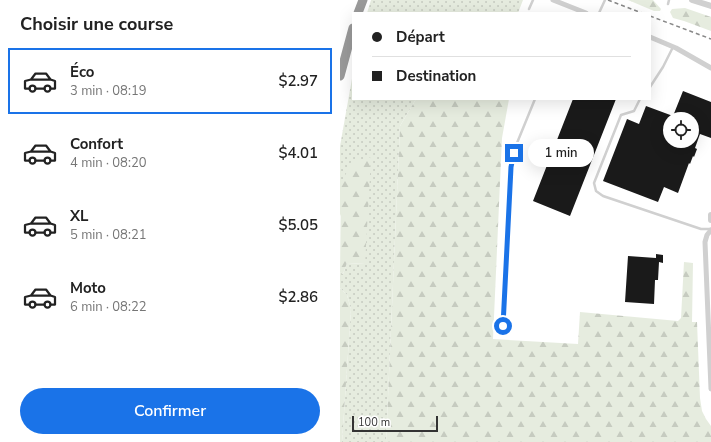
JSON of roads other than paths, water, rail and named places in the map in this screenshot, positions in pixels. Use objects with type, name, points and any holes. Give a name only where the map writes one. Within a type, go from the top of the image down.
[{"type":"highway","points":[[358,12],[363,0]]},
{"type":"highway","points":[[340,76],[352,32]]},
{"type":"street","points":[[553,0],[583,12]]},
{"type":"street","points":[[692,0],[711,6]]},
{"type":"street","points":[[651,37],[673,47],[711,68]]},
{"type":"street","points":[[711,215],[711,220]]},
{"type":"street","points":[[711,229],[706,238],[705,247],[711,389]]},
{"type":"lane","points":[[529,9],[533,0]]},
{"type":"lane","points":[[599,12],[605,0]]},
{"type":"lane","points":[[668,4],[669,0]]},
{"type":"lane","points":[[651,86],[673,47]]},
{"type":"lane","points":[[503,326],[512,160],[517,143],[535,100]]},
{"type":"lane","points":[[640,100],[634,111],[621,115],[594,184],[596,191],[603,196],[701,229],[711,229]]},
{"type":"railway","points":[[608,0],[639,12]]},
{"type":"railway","points":[[651,16],[711,39]]}]
